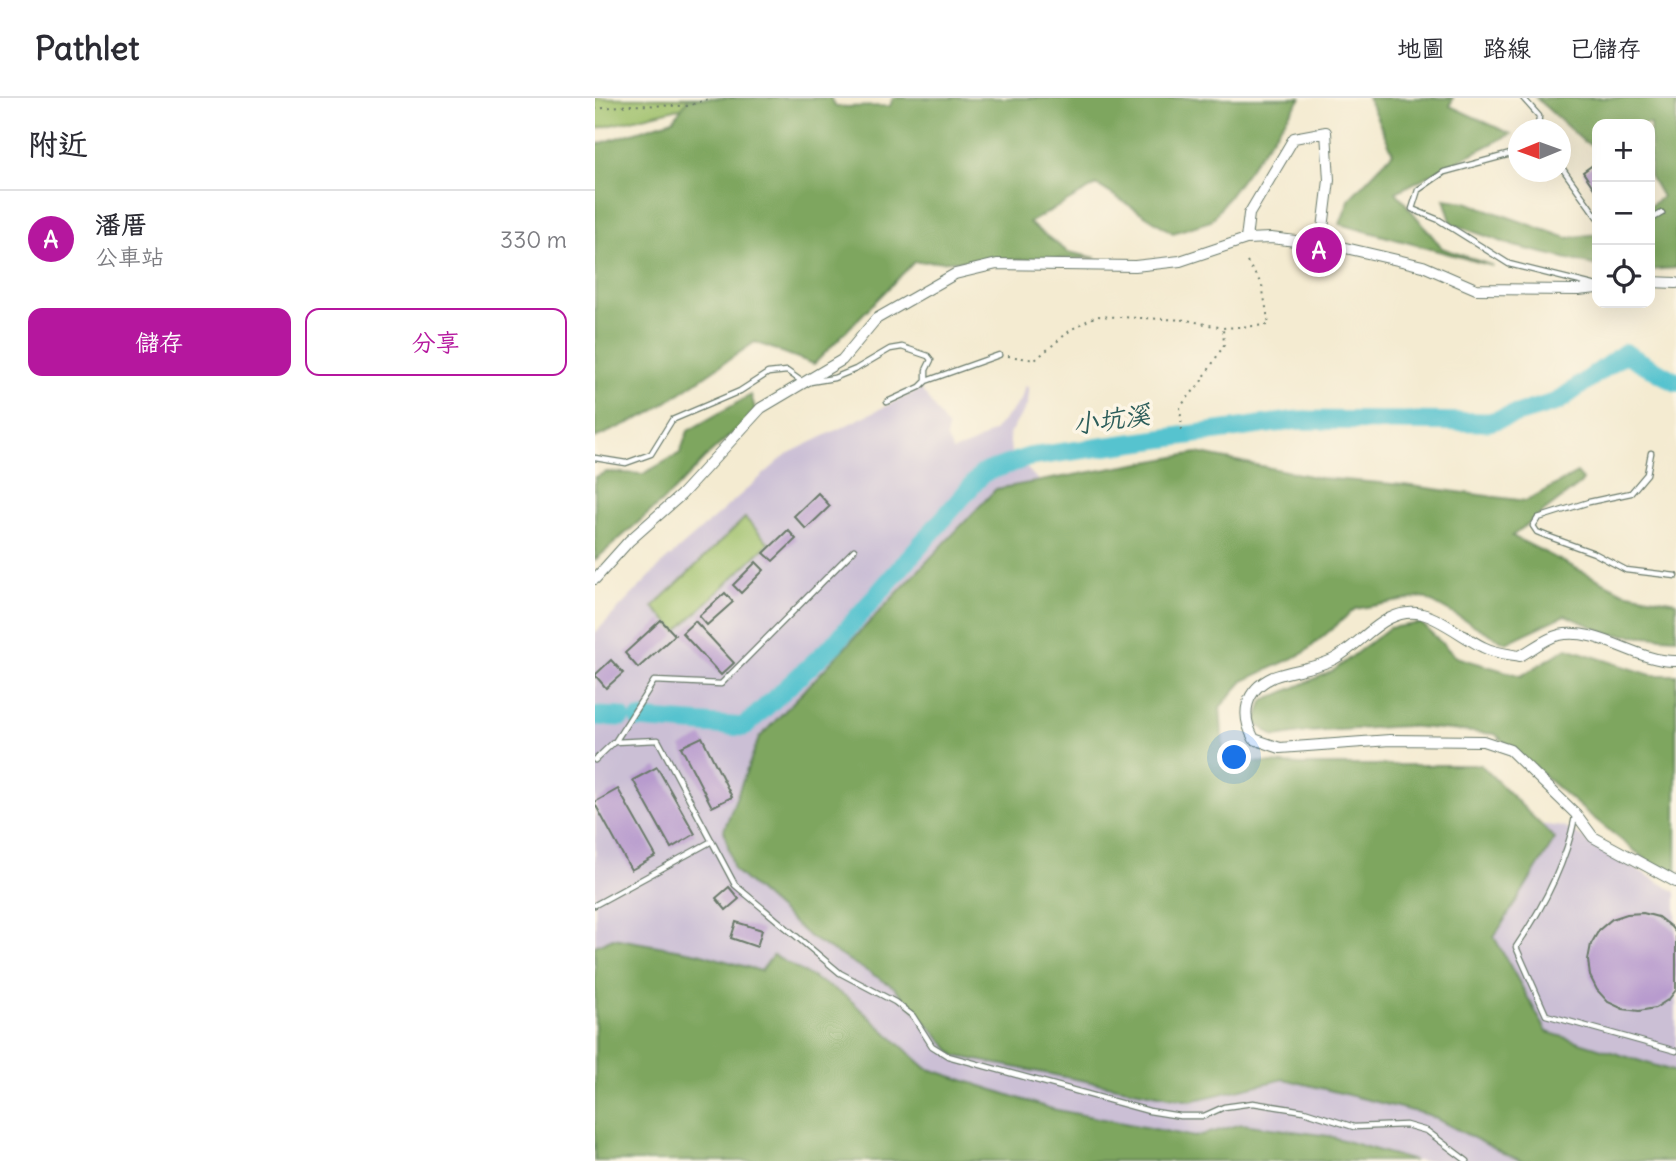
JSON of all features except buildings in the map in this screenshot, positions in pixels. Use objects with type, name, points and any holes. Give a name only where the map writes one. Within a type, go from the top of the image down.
[{"type":"street","points":[[1246,239],[1249,214],[1294,138],[1326,132],[1329,180],[1321,245]]},
{"type":"street","points":[[595,579],[629,541],[681,495],[761,408],[842,360],[876,319],[955,274],[997,264],[1146,265],[1180,261],[1246,239],[1282,239],[1337,246],[1423,267],[1476,289],[1592,288]]},
{"type":"street","points":[[1655,282],[1676,283]]},
{"type":"street","points":[[1676,661],[1635,653],[1610,642],[1581,635],[1558,635],[1520,656],[1486,649],[1423,614],[1409,614],[1391,617],[1337,658],[1320,666],[1273,677],[1257,688],[1246,709],[1246,725],[1254,739],[1280,748],[1390,740],[1483,741],[1510,750],[1576,814],[1593,837],[1676,882]]},
{"type":"lane","points":[[1523,98],[1539,119]]},
{"type":"lane","points":[[1508,155],[1444,172],[1417,190],[1412,209],[1439,220],[1509,264],[1592,286]]},
{"type":"lane","points":[[1571,180],[1592,210]]},
{"type":"lane","points":[[1655,217],[1662,213]]},
{"type":"lane","points":[[595,458],[626,463],[651,454],[673,420],[740,391],[768,373],[787,372],[804,383],[834,378],[856,369],[890,349],[902,347],[928,356],[931,360],[926,370],[926,381]]},
{"type":"lane","points":[[887,402],[920,387],[926,381],[999,355]]},
{"type":"lane","points":[[1651,453],[1647,474],[1631,493],[1589,502],[1538,518],[1534,526],[1537,532],[1594,552],[1626,570],[1676,576]]},
{"type":"lane","points":[[595,760],[614,743],[654,681],[721,684],[854,550]]},
{"type":"lane","points":[[614,743],[658,740],[735,885],[840,974],[895,1002],[913,1016],[932,1046],[948,1056],[1149,1111],[1180,1116],[1204,1116],[1224,1107],[1253,1103],[1304,1111],[1354,1127],[1406,1125],[1427,1131],[1467,1161]]},
{"type":"lane","points":[[1576,814],[1572,834],[1537,915],[1516,947],[1546,1015],[1676,1051]]},
{"type":"lane","points":[[595,905],[712,841]]},
{"type":"path","points":[[595,109],[629,105],[688,106],[711,98]]},
{"type":"path","points":[[999,355],[1035,360],[1072,329],[1096,316],[1187,320],[1223,328],[1269,325],[1262,285],[1245,259]]},
{"type":"path","points":[[1182,430],[1180,407],[1201,382],[1224,345],[1223,328]]},
{"type":"shaded area","points":[[1025,386],[1029,388],[1028,404],[1009,434],[1011,452],[1195,644],[1209,787],[1564,827],[1676,892],[1676,1161],[595,1161],[595,633],[664,562],[787,454],[921,389],[948,428],[946,437],[953,451],[994,431],[1021,400]]},
{"type":"green space","points":[[595,98],[720,98],[595,129]]},
{"type":"green space","points":[[689,98],[830,98],[836,107],[890,106],[893,98],[1301,98],[1211,221],[1173,233],[1097,185],[1029,223],[1068,252],[1096,258],[914,262],[814,364],[755,342],[649,414],[595,438],[595,145],[673,120]]},
{"type":"green space","points":[[1368,98],[1453,98],[1450,106],[1508,133],[1508,136],[1396,192],[1442,248],[1493,266],[1340,224],[1350,198],[1393,153]]},
{"type":"green space","points":[[1536,98],[1676,98],[1676,268],[1655,270],[1655,202],[1662,197],[1655,185],[1655,119],[1592,119],[1592,146],[1571,130],[1571,119],[1559,119]]},
{"type":"green space","points":[[1444,199],[1466,202],[1567,238],[1592,235],[1592,265],[1514,246],[1452,224]]},
{"type":"green space","points":[[751,395],[756,412],[706,457],[674,491],[595,560],[595,477],[607,472],[643,474],[680,453],[688,431]]},
{"type":"green space","points":[[1197,453],[1320,478],[1404,485],[1526,501],[1577,473],[1583,480],[1580,484],[1512,536],[1623,592],[1676,602],[1676,638],[1610,634],[1565,615],[1506,643],[1423,597],[1355,609],[1304,653],[1243,681],[1220,707],[1224,760],[1300,765],[1481,765],[1555,839],[1494,937],[1547,1032],[1676,1072],[1676,1161],[1522,1161],[1429,1115],[1284,1079],[1190,1101],[956,1056],[894,987],[811,938],[734,870],[724,830],[759,738],[996,489]]},
{"type":"green space","points":[[745,518],[769,543],[677,631],[653,607]]},
{"type":"green space","points":[[1421,623],[1456,657],[1521,676],[1567,648],[1651,675],[1676,675],[1676,876],[1650,863],[1495,734],[1406,726],[1306,732],[1275,737],[1256,723],[1263,701],[1333,671],[1389,628]]},
{"type":"green space","points":[[613,938],[698,953],[761,971],[773,955],[847,997],[926,1068],[1052,1109],[1195,1137],[1242,1124],[1329,1136],[1414,1161],[595,1161],[595,946]]},
{"type":"waterway","name":"小坑溪","points":[[639,719],[744,727],[835,643],[983,473],[1029,457],[1298,420],[1489,422],[1557,402],[1625,353],[1676,382]]},
{"type":"waterway","name":"小坑溪","points":[[595,716],[621,717]]},
{"type":"place","name":"潘厝","points":[[1319,250]]}]
